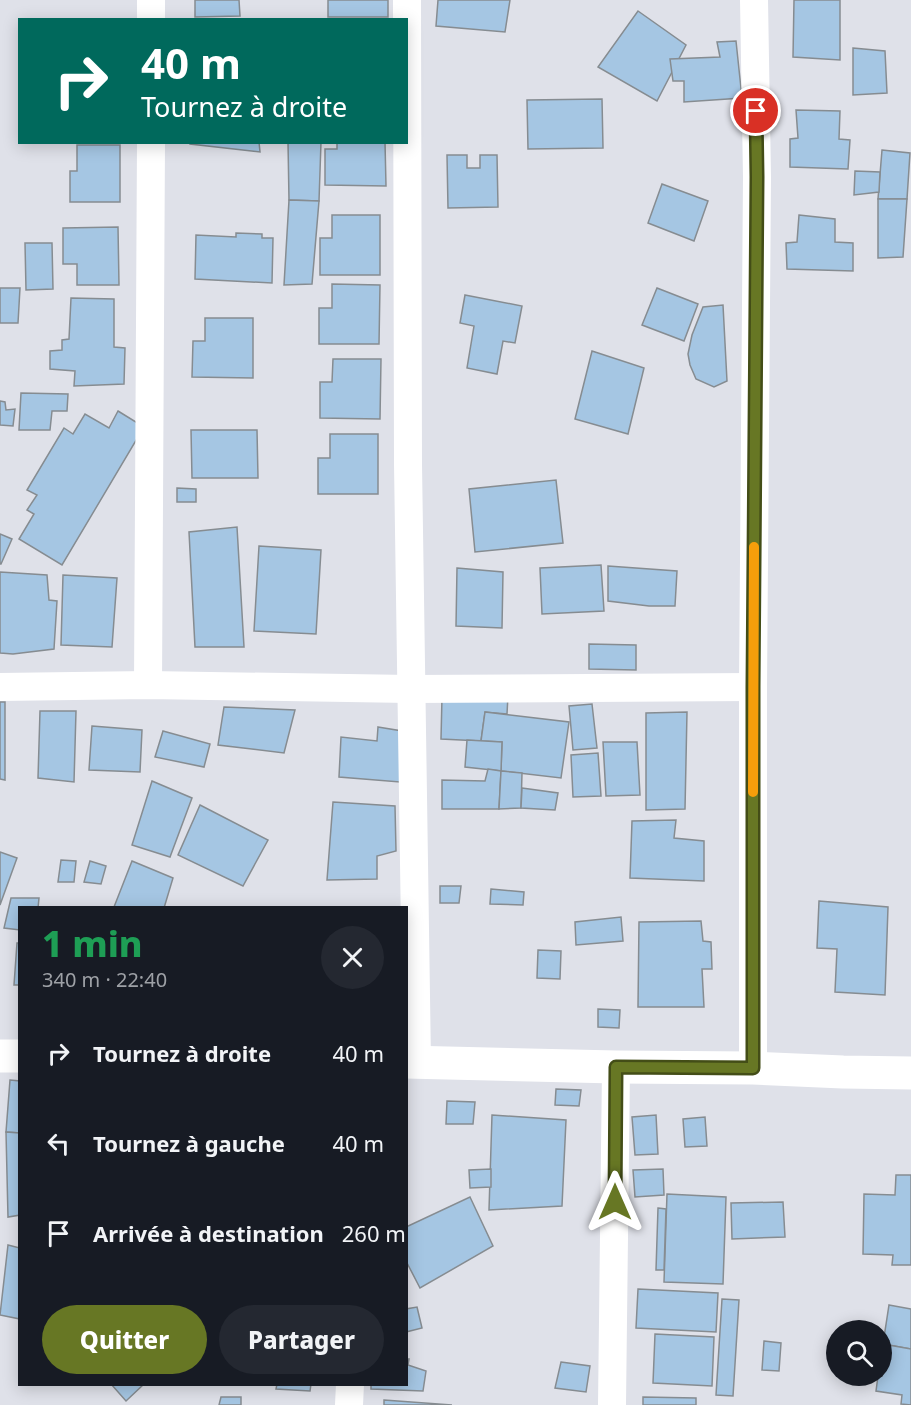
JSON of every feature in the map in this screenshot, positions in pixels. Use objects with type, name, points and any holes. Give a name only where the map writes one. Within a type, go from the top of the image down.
[{"type":"street","points":[[151,0],[151,18]]},
{"type":"street","points":[[407,0],[407,18]]},
{"type":"street","points":[[753,1068],[757,189],[754,0]]},
{"type":"street","points":[[148,685],[151,144]]},
{"type":"street","points":[[407,144],[412,1062],[911,1073]]},
{"type":"street","points":[[0,687],[148,685],[410,689],[753,687]]},
{"type":"street","points":[[0,1056],[18,1056]]},
{"type":"street","points":[[612,1405],[616,1067]]},
{"type":"street","points":[[349,1405],[350,1386]]},
{"type":"building","points":[[195,0],[239,0],[240,16],[195,17]]},
{"type":"building","points":[[328,0],[388,0],[388,17],[328,17]]},
{"type":"building","points":[[438,0],[510,0],[505,32],[436,26]]},
{"type":"building","points":[[794,0],[840,0],[840,60],[793,57]]},
{"type":"building","points":[[638,11],[686,45],[657,101],[598,67]]},
{"type":"building","points":[[736,41],[742,98],[684,102],[684,81],[673,81],[670,59],[720,57],[717,42]]},
{"type":"building","points":[[853,48],[885,51],[887,93],[853,95]]},
{"type":"building","points":[[602,99],[603,148],[528,149],[527,100]]},
{"type":"building","points":[[796,110],[840,111],[839,139],[850,140],[848,169],[790,167],[790,139],[798,138]]},
{"type":"building","points":[[190,144],[259,144],[260,152]]},
{"type":"building","points":[[288,144],[321,144],[319,201],[289,200]]},
{"type":"building","points":[[337,144],[385,144],[386,186],[325,185],[325,149],[337,149]]},
{"type":"building","points":[[77,145],[120,145],[120,202],[70,202],[70,171],[77,171]]},
{"type":"building","points":[[882,150],[910,153],[907,199],[878,199]]},
{"type":"building","points":[[447,155],[467,155],[467,168],[480,168],[480,155],[497,155],[498,207],[448,208]]},
{"type":"building","points":[[855,171],[880,172],[879,192],[854,195]]},
{"type":"building","points":[[662,184],[708,201],[694,241],[648,223]]},
{"type":"building","points":[[878,199],[907,199],[903,257],[878,258]]},
{"type":"building","points":[[289,200],[319,201],[312,284],[284,285]]},
{"type":"building","points":[[332,215],[380,215],[380,275],[320,275],[320,238],[332,238]]},
{"type":"building","points":[[799,215],[835,219],[835,242],[853,243],[853,271],[787,269],[786,243],[797,242]]},
{"type":"building","points":[[118,227],[119,285],[77,285],[77,264],[63,264],[63,228]]},
{"type":"building","points":[[236,233],[262,234],[262,238],[273,238],[272,283],[195,279],[196,235],[236,237]]},
{"type":"building","points":[[25,243],[52,243],[53,289],[26,290]]},
{"type":"building","points":[[332,284],[380,285],[379,344],[319,344],[319,308],[332,308]]},
{"type":"building","points":[[0,288],[20,288],[18,323],[0,323]]},
{"type":"building","points":[[657,288],[698,304],[684,341],[642,325]]},
{"type":"building","points":[[465,295],[522,306],[515,343],[503,341],[497,374],[467,368],[474,326],[460,323]]},
{"type":"building","points":[[71,298],[114,299],[114,347],[125,348],[124,384],[74,386],[75,371],[50,369],[50,351],[62,350],[62,340],[69,339]]},
{"type":"building","points":[[723,305],[727,381],[714,387],[696,379],[688,354],[692,335],[703,307]]},
{"type":"building","points":[[205,318],[253,318],[253,378],[192,377],[193,341],[205,341]]},
{"type":"building","points":[[592,351],[644,368],[628,434],[575,419]]},
{"type":"building","points":[[333,359],[381,359],[380,419],[320,418],[320,382],[332,382]]},
{"type":"building","points":[[21,393],[68,394],[67,411],[52,411],[50,430],[19,430]]},
{"type":"building","points":[[0,401],[5,402],[6,410],[15,409],[13,426],[0,425]]},
{"type":"building","points":[[118,411],[144,427],[62,565],[19,539],[34,514],[27,510],[37,495],[27,490],[64,428],[73,434],[85,414],[109,428]]},
{"type":"building","points":[[191,430],[257,430],[258,478],[192,478]]},
{"type":"building","points":[[330,434],[378,434],[378,494],[318,494],[318,458],[330,458]]},
{"type":"building","points":[[556,480],[563,543],[475,552],[469,489]]},
{"type":"building","points":[[177,488],[196,489],[196,502],[177,502]]},
{"type":"building","points":[[237,527],[244,647],[195,647],[189,532]]},
{"type":"building","points":[[0,534],[12,539],[1,564],[0,564]]},
{"type":"building","points":[[259,546],[321,550],[316,634],[254,631]]},
{"type":"building","points":[[601,565],[604,611],[542,614],[540,568]]},
{"type":"building","points":[[608,566],[677,571],[675,606],[649,606],[608,601]]},
{"type":"building","points":[[457,568],[503,572],[502,628],[456,626]]},
{"type":"building","points":[[0,572],[47,575],[49,600],[57,601],[54,649],[13,654],[0,653]]},
{"type":"building","points":[[63,575],[117,578],[112,647],[61,645]]},
{"type":"building","points":[[589,644],[636,645],[636,670],[589,669]]},
{"type":"building","points":[[508,695],[507,714],[485,712],[481,741],[441,739],[442,697]]},
{"type":"building","points":[[0,702],[5,702],[5,780],[0,779]]},
{"type":"building","points":[[592,704],[597,748],[573,750],[569,706]]},
{"type":"building","points":[[224,707],[295,710],[284,753],[218,745]]},
{"type":"building","points":[[40,711],[76,711],[74,782],[38,778]]},
{"type":"building","points":[[485,712],[569,722],[561,778],[501,771],[502,742],[481,741]]},
{"type":"building","points":[[687,712],[685,809],[646,810],[646,713]]},
{"type":"building","points":[[92,726],[142,730],[140,772],[89,770]]},
{"type":"building","points":[[378,727],[402,731],[400,782],[339,777],[341,737],[377,741]]},
{"type":"building","points":[[163,731],[210,744],[204,767],[155,757]]},
{"type":"building","points":[[467,740],[502,742],[501,771],[465,767]]},
{"type":"building","points":[[603,742],[637,742],[640,795],[606,796]]},
{"type":"building","points":[[598,753],[601,796],[573,797],[571,755]]},
{"type":"building","points":[[488,769],[501,771],[499,809],[442,809],[442,780],[485,781]]},
{"type":"building","points":[[501,771],[522,773],[521,808],[499,809]]},
{"type":"building","points":[[152,781],[192,798],[170,857],[132,845]]},
{"type":"building","points":[[522,788],[558,793],[555,810],[521,808]]},
{"type":"building","points":[[333,802],[395,806],[396,851],[377,856],[377,879],[327,880]]},
{"type":"building","points":[[200,805],[268,840],[243,886],[178,855]]},
{"type":"building","points":[[676,820],[674,838],[704,841],[704,881],[630,878],[632,821]]},
{"type":"building","points":[[0,852],[17,858],[0,905]]},
{"type":"building","points":[[61,860],[76,861],[74,882],[58,882]]},
{"type":"building","points":[[90,861],[106,866],[101,884],[84,882]]},
{"type":"building","points":[[132,861],[173,878],[165,906],[114,906]]},
{"type":"building","points":[[440,886],[461,886],[459,903],[440,903]]},
{"type":"building","points":[[491,889],[524,892],[523,905],[490,904]]},
{"type":"building","points":[[11,898],[39,898],[38,906],[18,906],[18,930],[4,928]]},
{"type":"building","points":[[819,901],[888,907],[885,995],[835,992],[837,949],[817,948]]},
{"type":"building","points":[[621,917],[623,941],[576,945],[575,922]]},
{"type":"building","points":[[701,921],[703,941],[711,942],[712,969],[702,969],[704,1007],[638,1007],[639,922]]},
{"type":"building","points":[[17,943],[18,943],[18,985],[14,985]]},
{"type":"building","points":[[538,950],[561,951],[560,979],[537,978]]},
{"type":"building","points":[[598,1009],[620,1010],[619,1028],[598,1027]]},
{"type":"building","points":[[10,1080],[18,1081],[18,1133],[6,1132]]},
{"type":"building","points":[[556,1089],[581,1090],[579,1106],[555,1105]]},
{"type":"building","points":[[447,1101],[475,1102],[473,1124],[446,1124]]},
{"type":"building","points":[[492,1115],[566,1120],[562,1206],[489,1210]]},
{"type":"building","points":[[656,1115],[658,1154],[635,1155],[632,1117]]},
{"type":"building","points":[[705,1117],[707,1146],[685,1147],[683,1119]]},
{"type":"building","points":[[6,1132],[18,1133],[18,1215],[8,1217]]},
{"type":"building","points":[[491,1169],[491,1187],[470,1188],[469,1170]]},
{"type":"building","points":[[663,1169],[664,1195],[635,1197],[633,1170]]},
{"type":"building","points":[[896,1175],[911,1175],[911,1265],[892,1265],[893,1255],[863,1254],[864,1194],[895,1195]]},
{"type":"building","points":[[667,1194],[726,1197],[723,1284],[664,1282]]},
{"type":"building","points":[[470,1197],[493,1246],[420,1288],[408,1265],[408,1226]]},
{"type":"building","points":[[783,1202],[785,1237],[732,1239],[731,1203]]},
{"type":"building","points":[[658,1208],[666,1209],[664,1270],[656,1270]]},
{"type":"building","points":[[8,1245],[18,1248],[18,1319],[0,1315]]},
{"type":"building","points":[[638,1289],[718,1293],[716,1332],[636,1328]]},
{"type":"building","points":[[722,1299],[739,1300],[733,1396],[716,1395]]},
{"type":"building","points":[[889,1305],[911,1309],[911,1349],[892,1346],[892,1320],[887,1320]]},
{"type":"building","points":[[417,1307],[422,1328],[408,1332],[408,1309]]},
{"type":"building","points":[[655,1334],[714,1337],[712,1386],[653,1383]]},
{"type":"building","points":[[764,1341],[781,1343],[779,1371],[762,1370]]},
{"type":"building","points":[[892,1346],[911,1349],[911,1405],[901,1404],[902,1395],[876,1391],[877,1386],[892,1386]]},
{"type":"building","points":[[561,1362],[590,1366],[586,1392],[555,1388]]},
{"type":"building","points":[[408,1365],[426,1371],[423,1391],[371,1389],[371,1386],[408,1386]]},
{"type":"building","points":[[113,1386],[142,1386],[126,1401]]},
{"type":"building","points":[[277,1386],[311,1386],[310,1391],[276,1389]]},
{"type":"building","points":[[221,1397],[241,1397],[241,1405],[219,1405]]},
{"type":"building","points":[[643,1397],[696,1398],[696,1405],[643,1405]]},
{"type":"building","points":[[384,1400],[452,1405],[384,1405]]},
{"type":"slow traffic","points":[[753,792],[754,547]]},
{"type":"route","points":[[615,1202],[616,1067],[753,1068],[756,111]]}]
